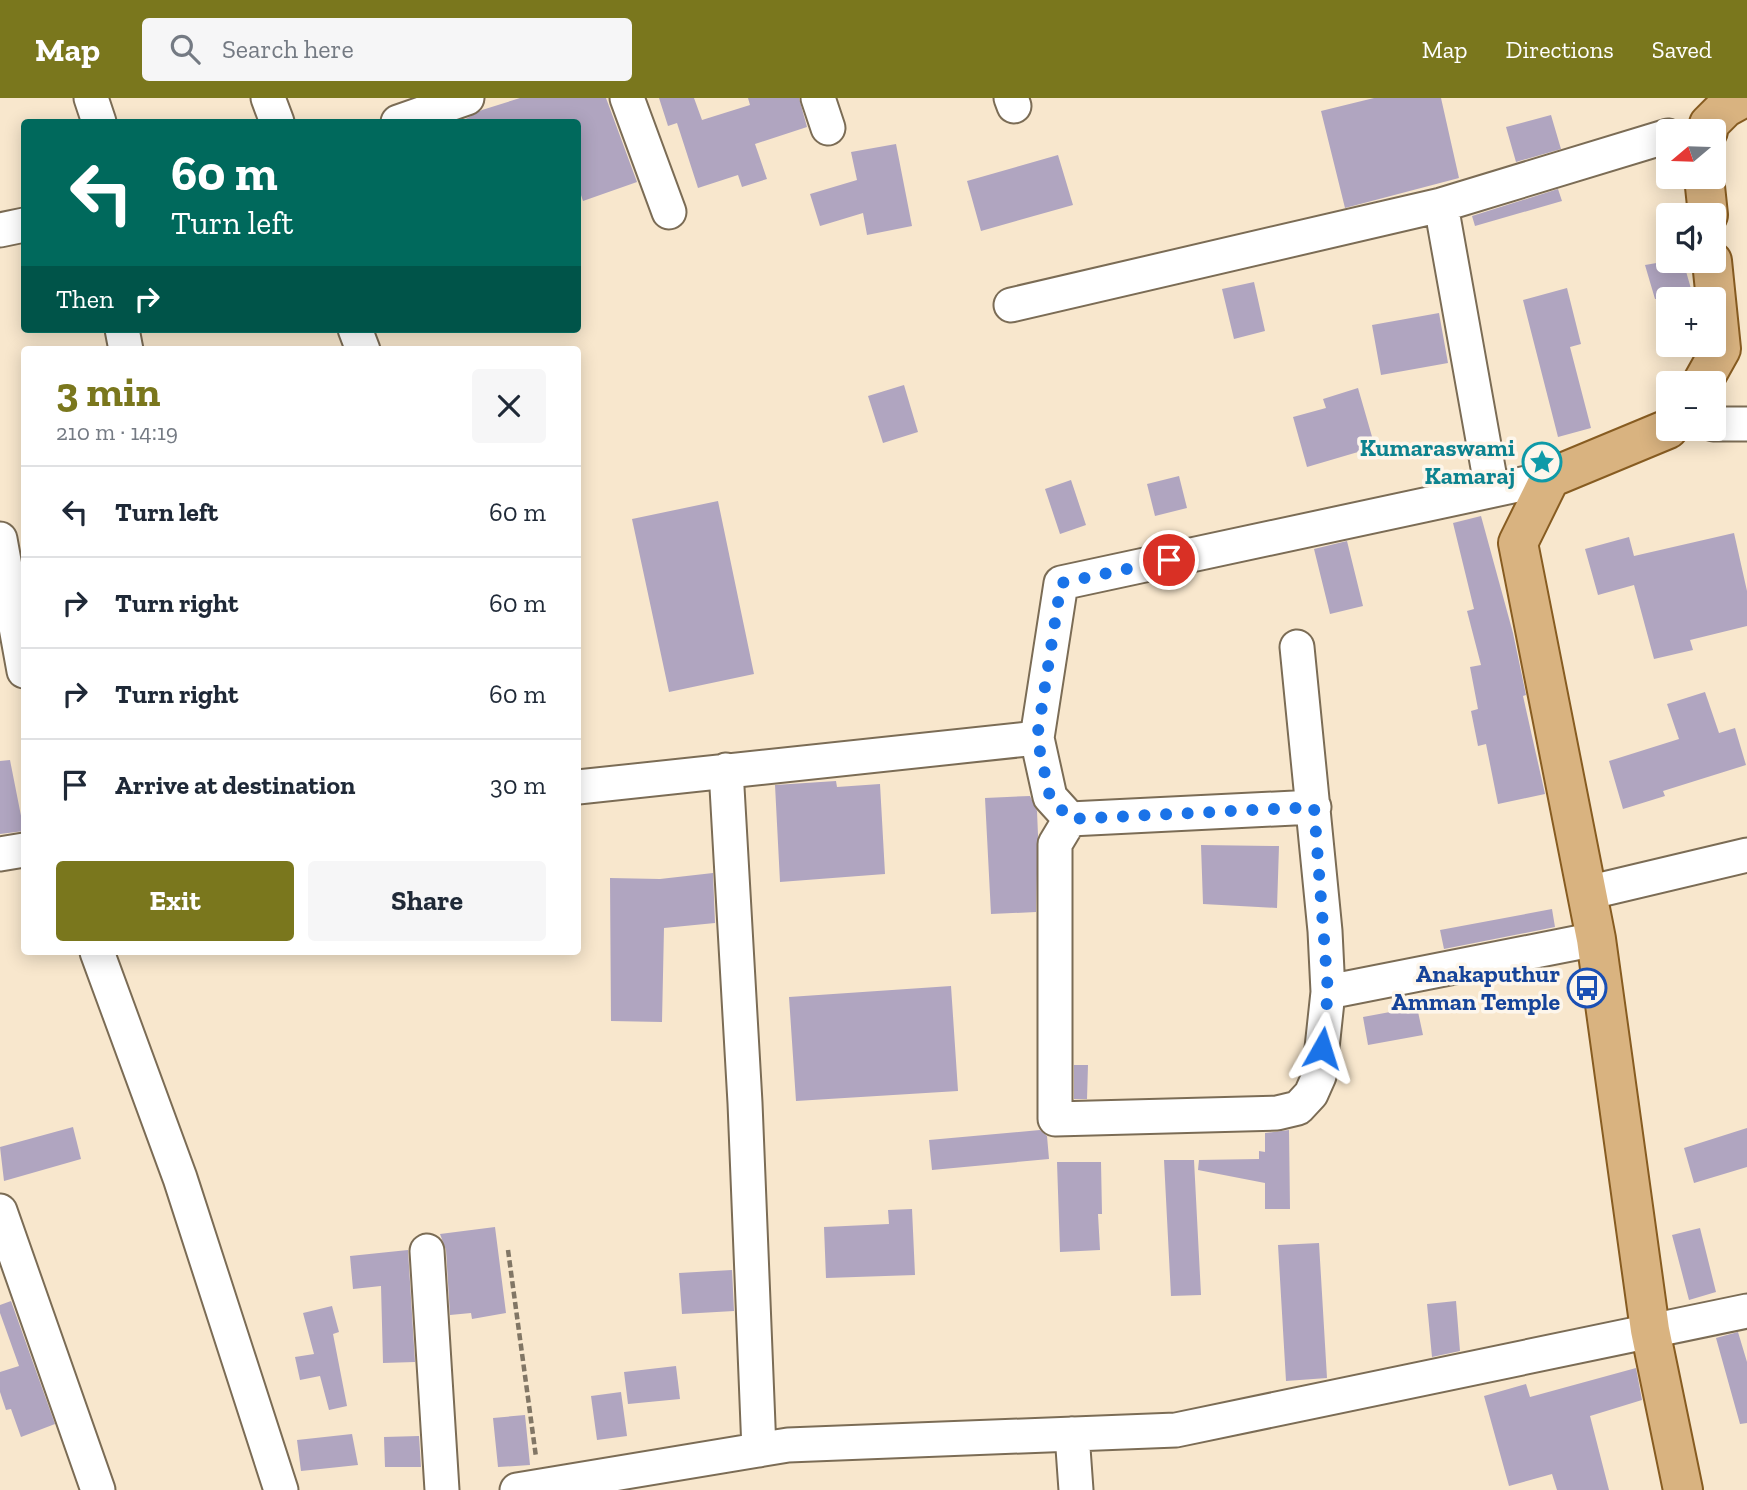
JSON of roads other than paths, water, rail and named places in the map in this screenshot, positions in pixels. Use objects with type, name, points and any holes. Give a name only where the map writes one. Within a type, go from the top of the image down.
[{"type":"main road","points":[[1705,119],[1743,98]]},
{"type":"main road","points":[[1719,119],[1747,116]]},
{"type":"main road","points":[[1709,371],[1721,349],[1713,273]]},
{"type":"main road","points":[[1656,434],[1550,478],[1518,543],[1596,939],[1650,1330],[1683,1490]]},
{"type":"street","points":[[91,98],[98,119]]},
{"type":"street","points":[[268,98],[276,119]]},
{"type":"street","points":[[627,98],[669,212]]},
{"type":"street","points":[[409,119],[460,105]]},
{"type":"street","points":[[1011,305],[1441,205],[1656,140]]},
{"type":"street","points":[[1441,205],[1492,490]]},
{"type":"street","points":[[0,230],[21,226]]},
{"type":"street","points":[[1726,424],[1747,424]]},
{"type":"street","points":[[1070,819],[1050,797],[1037,738],[1061,583],[1550,478]]},
{"type":"street","points":[[0,539],[21,654]]},
{"type":"street","points":[[1070,819],[1055,844],[1055,1119],[1277,1113],[1298,1108],[1311,1094],[1319,1076],[1328,992],[1314,807],[1297,647]]},
{"type":"street","points":[[581,787],[1037,738]]},
{"type":"street","points":[[726,770],[745,1103],[759,1450]]},
{"type":"street","points":[[1070,819],[1314,807]]},
{"type":"street","points":[[0,854],[21,850]]},
{"type":"street","points":[[1587,893],[1747,855]]},
{"type":"street","points":[[1328,992],[1596,939]]},
{"type":"street","points":[[98,955],[180,1178],[281,1490]]},
{"type":"street","points":[[0,1211],[6,1251],[98,1490]]},
{"type":"street","points":[[427,1251],[442,1490]]},
{"type":"street","points":[[529,1488],[594,1484],[788,1445],[1176,1430],[1747,1311]]},
{"type":"street","points":[[1072,1434],[1076,1490]]},
{"type":"place","name":"Kumaraswami Kamaraj","points":[[1542,462]]},
{"type":"place","name":"Anakaputhur Amman Temple","points":[[1587,988]]}]
